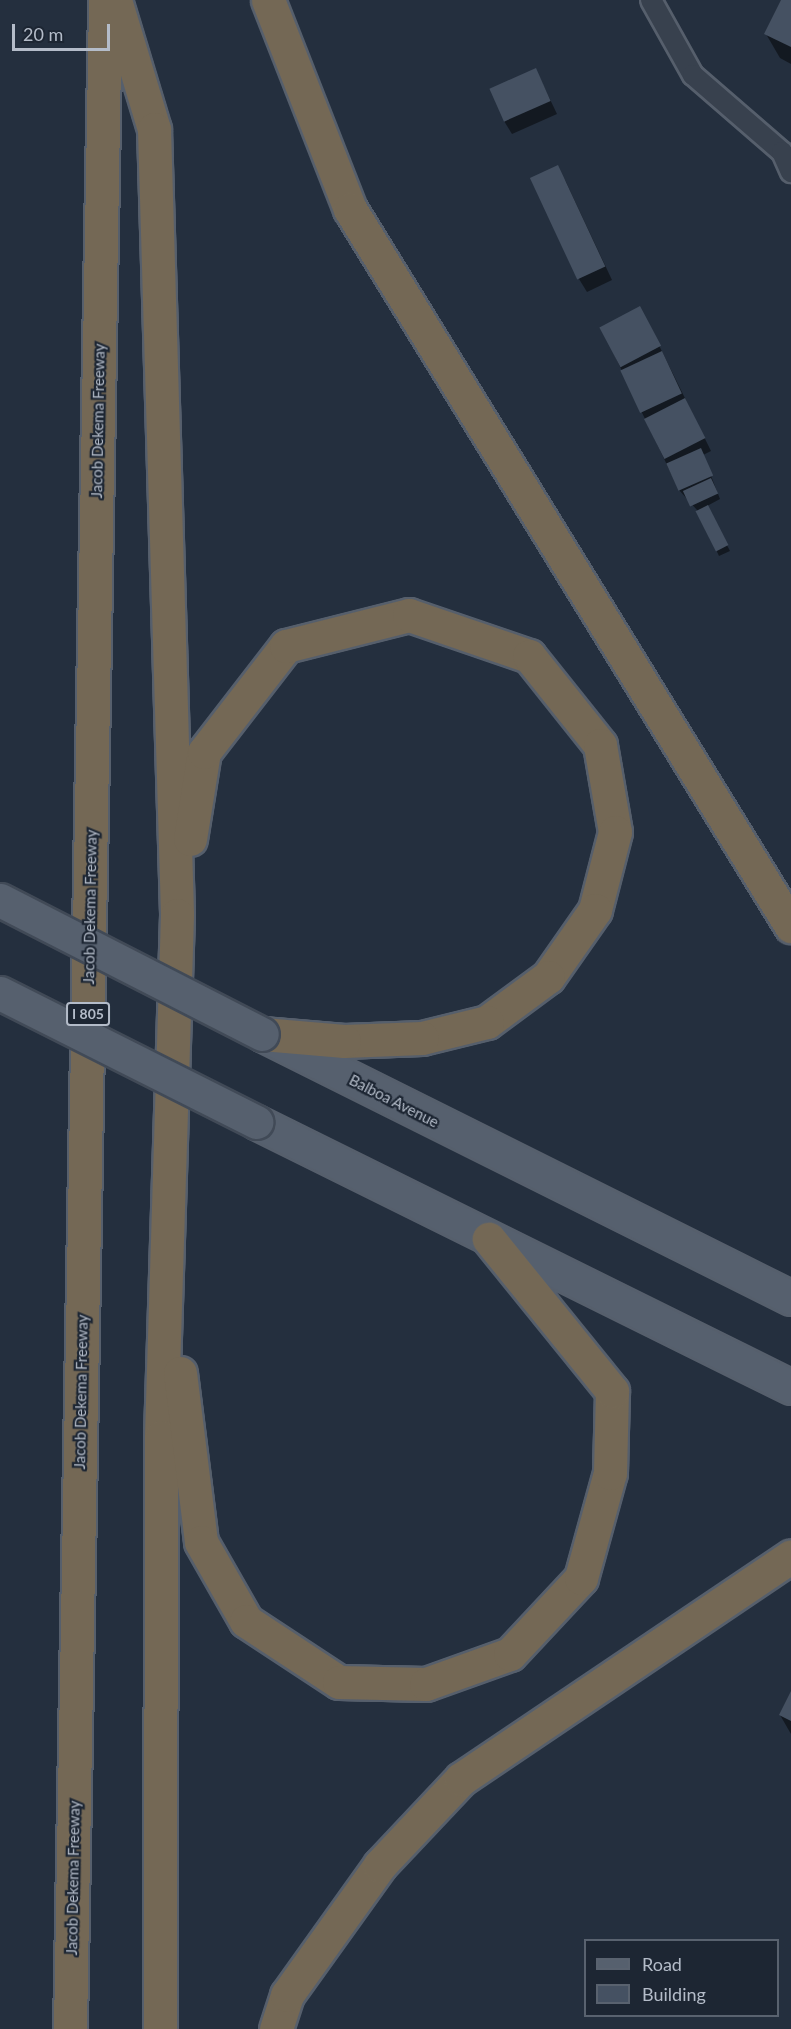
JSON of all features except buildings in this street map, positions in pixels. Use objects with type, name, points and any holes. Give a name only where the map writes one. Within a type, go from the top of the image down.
[{"type":"highway","name":"Jacob Dekema Freeway","points":[[70,2029],[105,0]]},
{"type":"highway","points":[[115,0],[154,129],[177,915],[169,1281],[161,1437],[160,2029]]},
{"type":"highway","points":[[267,0],[350,209],[791,926]]},
{"type":"highway","points":[[177,915],[204,752],[286,646],[409,615],[529,656],[600,745],[615,832],[595,910],[548,977],[487,1022],[422,1038],[344,1041],[262,1034]]},
{"type":"highway","points":[[169,1281],[201,1542],[246,1621],[339,1682],[426,1684],[510,1654],[581,1578],[610,1473],[612,1391],[489,1239]]},
{"type":"highway","points":[[276,2029],[287,1995],[380,1865],[461,1779],[791,1556]]},
{"type":"main road","name":"Balboa Avenue","points":[[0,900],[262,1034],[791,1298]]},
{"type":"main road","points":[[0,993],[489,1239],[791,1387]]},
{"type":"lane","points":[[651,0],[693,75],[782,152],[791,172]]}]
